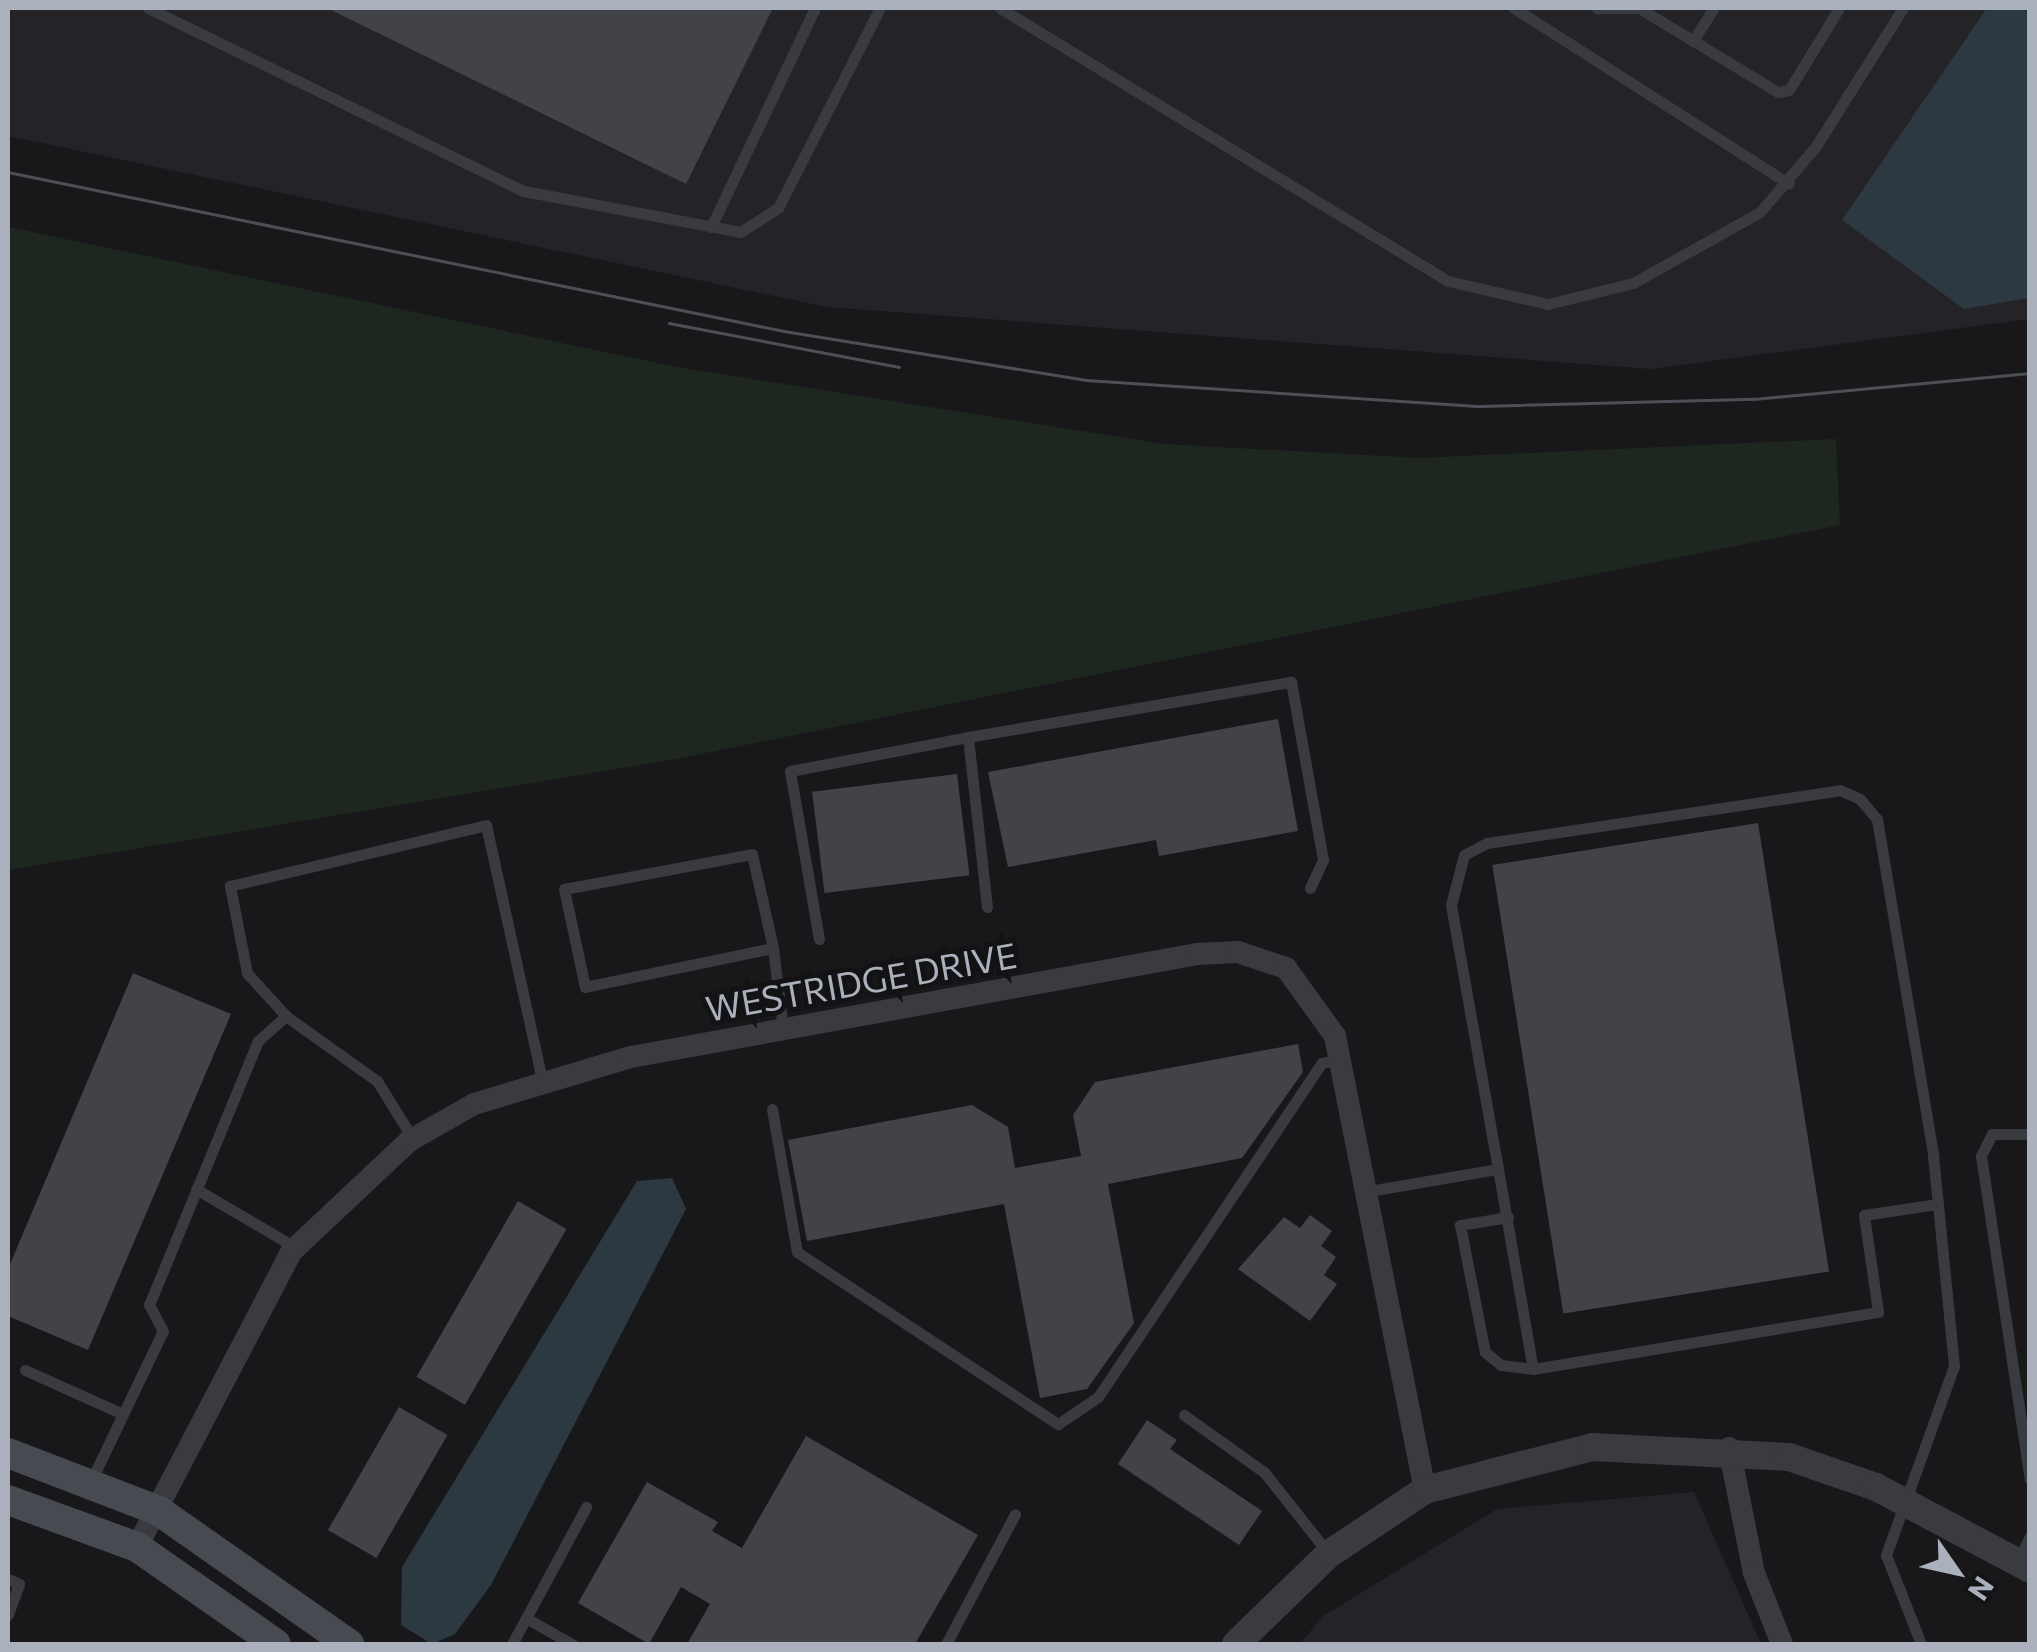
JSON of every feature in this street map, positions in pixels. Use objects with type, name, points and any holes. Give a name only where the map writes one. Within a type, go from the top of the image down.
[{"type":"main road","points":[[8,1453],[90,1481],[159,1511],[349,1644]]},
{"type":"main road","points":[[8,1500],[137,1547],[276,1644]]},
{"type":"street","name":"WESTRIDGE DRIVE","points":[[137,1547],[159,1511],[246,1327],[296,1247],[413,1139],[542,1080],[783,1030],[1238,952],[1296,978],[1316,999],[1340,1059],[1425,1490]]},
{"type":"street","points":[[1236,1644],[1328,1554],[1425,1490],[1592,1447],[1728,1448],[1789,1457],[1906,1502],[2023,1566]]},
{"type":"street","points":[[1728,1448],[1754,1573],[1782,1644]]},
{"type":"lane","points":[[148,8],[524,191],[740,232],[778,208],[880,8]]},
{"type":"lane","points":[[711,227],[815,8]]},
{"type":"lane","points":[[1000,8],[1448,281],[1506,300],[1579,298],[1633,283],[1730,231],[1788,184],[1903,8]]},
{"type":"lane","points":[[1514,8],[1788,184]]},
{"type":"lane","points":[[1597,8],[1646,9],[1778,92],[1790,90],[1839,8]]},
{"type":"lane","points":[[1693,41],[1714,8]]},
{"type":"lane","points":[[819,938],[790,771],[1291,682],[1323,860],[1310,888]]},
{"type":"lane","points":[[968,737],[987,907]]},
{"type":"lane","points":[[1533,1369],[1452,905],[1464,855],[1487,843],[1840,790],[1877,819],[1938,1204],[1954,1366],[1886,1556],[1921,1644]]},
{"type":"lane","points":[[413,1139],[377,1080],[286,1016],[247,974],[230,886],[486,825],[542,1080]]},
{"type":"lane","points":[[773,948],[584,986],[564,888],[752,854],[773,948],[783,1030]]},
{"type":"lane","points":[[90,1481],[163,1330],[148,1305],[258,1041],[286,1016]]},
{"type":"lane","points":[[772,1109],[797,1252],[1058,1424],[1098,1397],[1322,1063],[1340,1059]]},
{"type":"lane","points":[[2030,1134],[1992,1134],[1981,1156],[2030,1479]]},
{"type":"lane","points":[[1369,1191],[1498,1169]]},
{"type":"lane","points":[[196,1189],[296,1247]]},
{"type":"lane","points":[[1508,1217],[1460,1225],[1484,1352],[1501,1365],[1533,1369],[1878,1312],[1864,1215],[1938,1204]]},
{"type":"lane","points":[[25,1370],[123,1414]]},
{"type":"lane","points":[[1184,1414],[1264,1472],[1328,1554]]},
{"type":"lane","points":[[512,1644],[586,1506]]},
{"type":"lane","points":[[946,1644],[1015,1514]]},
{"type":"lane","points":[[2023,1566],[2030,1536]]},
{"type":"lane","points":[[8,1579],[20,1584],[8,1615]]},
{"type":"lane","points":[[526,1618],[572,1644]]},
{"type":"shaded area","points":[[8,8],[2029,8],[2029,319],[1651,369],[827,307],[8,136]]},
{"type":"shaded area","points":[[1987,8],[2029,8],[2029,298],[1964,309],[1842,220]]},
{"type":"shaded area","points":[[8,227],[677,367],[1164,444],[1419,458],[1836,439],[1840,525],[676,759],[8,870]]},
{"type":"shaded area","points":[[672,1178],[686,1209],[491,1585],[455,1634],[432,1644],[401,1625],[402,1567],[637,1181]]},
{"type":"shaded area","points":[[1694,1492],[1761,1644],[1300,1644],[1322,1617],[1497,1509]]},
{"type":"building","points":[[327,8],[773,8],[686,184]]},
{"type":"building","points":[[1278,719],[1298,831],[1159,856],[1156,840],[1008,867],[988,772]]},
{"type":"building","points":[[957,774],[969,875],[825,893],[812,792]]},
{"type":"building","points":[[1758,823],[1829,1271],[1563,1313],[1492,865]]},
{"type":"building","points":[[133,973],[231,1014],[88,1350],[8,1316],[8,1269]]},
{"type":"building","points":[[1298,1044],[1303,1072],[1242,1158],[1108,1184],[1134,1323],[1087,1389],[1040,1398],[1004,1204],[807,1241],[788,1140],[972,1105],[1008,1127],[1015,1168],[1081,1156],[1073,1115],[1095,1082]]},
{"type":"building","points":[[518,1201],[566,1229],[465,1405],[416,1377]]},
{"type":"building","points":[[1310,1215],[1332,1231],[1321,1246],[1336,1257],[1324,1275],[1337,1284],[1310,1321],[1238,1269],[1284,1217],[1300,1228]]},
{"type":"building","points":[[399,1407],[447,1435],[376,1558],[328,1530]]},
{"type":"building","points":[[1147,1420],[1177,1440],[1170,1449],[1262,1511],[1239,1545],[1118,1464]]},
{"type":"building","points":[[806,1436],[978,1535],[915,1644],[687,1644],[710,1604],[681,1587],[649,1644],[578,1603],[647,1482],[718,1522],[712,1531],[742,1548]]},
{"type":"tram line","points":[[8,172],[784,331],[1086,380],[1480,406],[1754,399],[2030,373]]},
{"type":"tram line","points":[[669,323],[899,367]]}]
